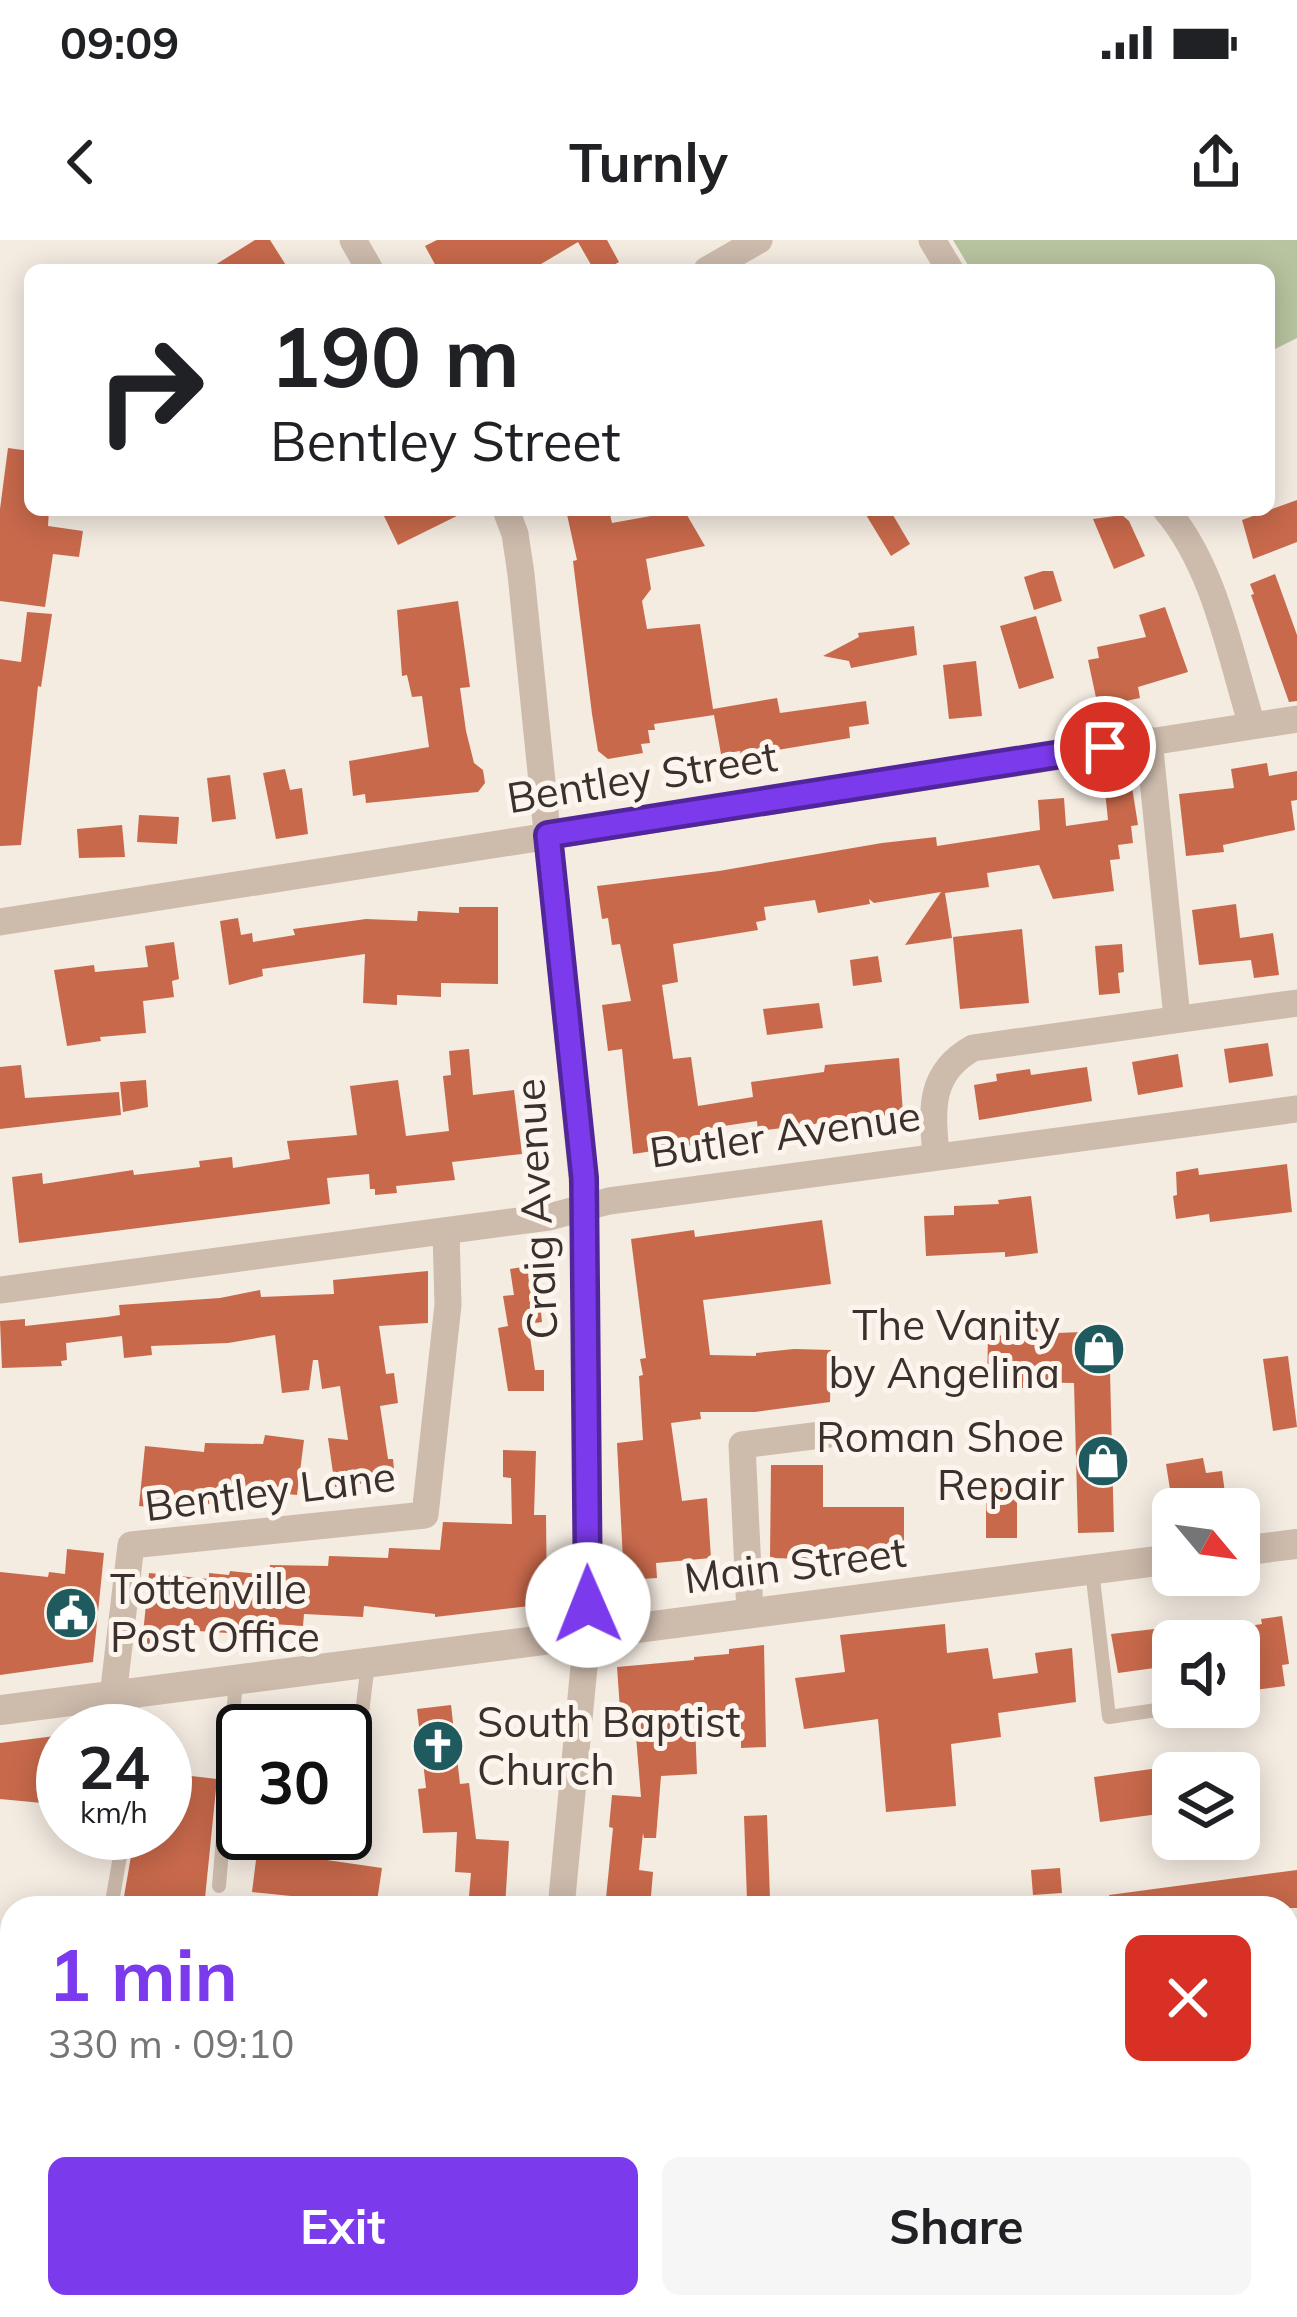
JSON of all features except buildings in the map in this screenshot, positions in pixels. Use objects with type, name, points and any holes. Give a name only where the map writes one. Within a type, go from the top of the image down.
[{"type":"street","points":[[718,264],[760,240]]},
{"type":"street","name":"Craig Avenue","points":[[508,516],[519,553],[585,1208],[587,1636],[562,1896]]},
{"type":"street","points":[[1171,516],[1202,569],[1252,725]]},
{"type":"street","name":"Bentley Street","points":[[0,922],[1297,718]]},
{"type":"street","points":[[1149,740],[1177,1018]]},
{"type":"street","points":[[936,1155],[933,1106],[940,1080],[955,1058],[973,1048],[1297,1003]]},
{"type":"street","name":"Butler Avenue","points":[[0,1290],[446,1231],[609,1201],[936,1155],[1297,1109]]},
{"type":"street","name":"Bentley Lane","points":[[123,1694],[131,1545],[425,1515],[448,1305],[446,1231]]},
{"type":"street","points":[[750,1613],[742,1445],[829,1434]]},
{"type":"street","points":[[1260,1548],[1297,1544]]},
{"type":"street","name":"Main Street","points":[[0,1710],[1152,1562]]},
{"type":"lane","points":[[1092,1570],[1109,1717],[1152,1711]]},
{"type":"lane","points":[[363,1704],[368,1663]]},
{"type":"lane","points":[[219,1886],[236,1680]]},
{"type":"lane","points":[[123,1694],[125,1704]]},
{"type":"lane","points":[[113,1896],[119,1860]]},
{"type":"green space","points":[[953,240],[1297,240],[1297,338],[1275,349],[1275,264],[967,264]]},
{"type":"place","name":"The Vanity by Angelina","points":[[1099,1349]]},
{"type":"place","name":"Roman Shoe Repair","points":[[1103,1461]]},
{"type":"place","name":"Tottenville Post Office","points":[[71,1613]]},
{"type":"place","name":"South Baptist Church","points":[[438,1746]]},
{"type":"route","points":[[588,1605],[584,1178],[548,835],[1105,747]]}]
